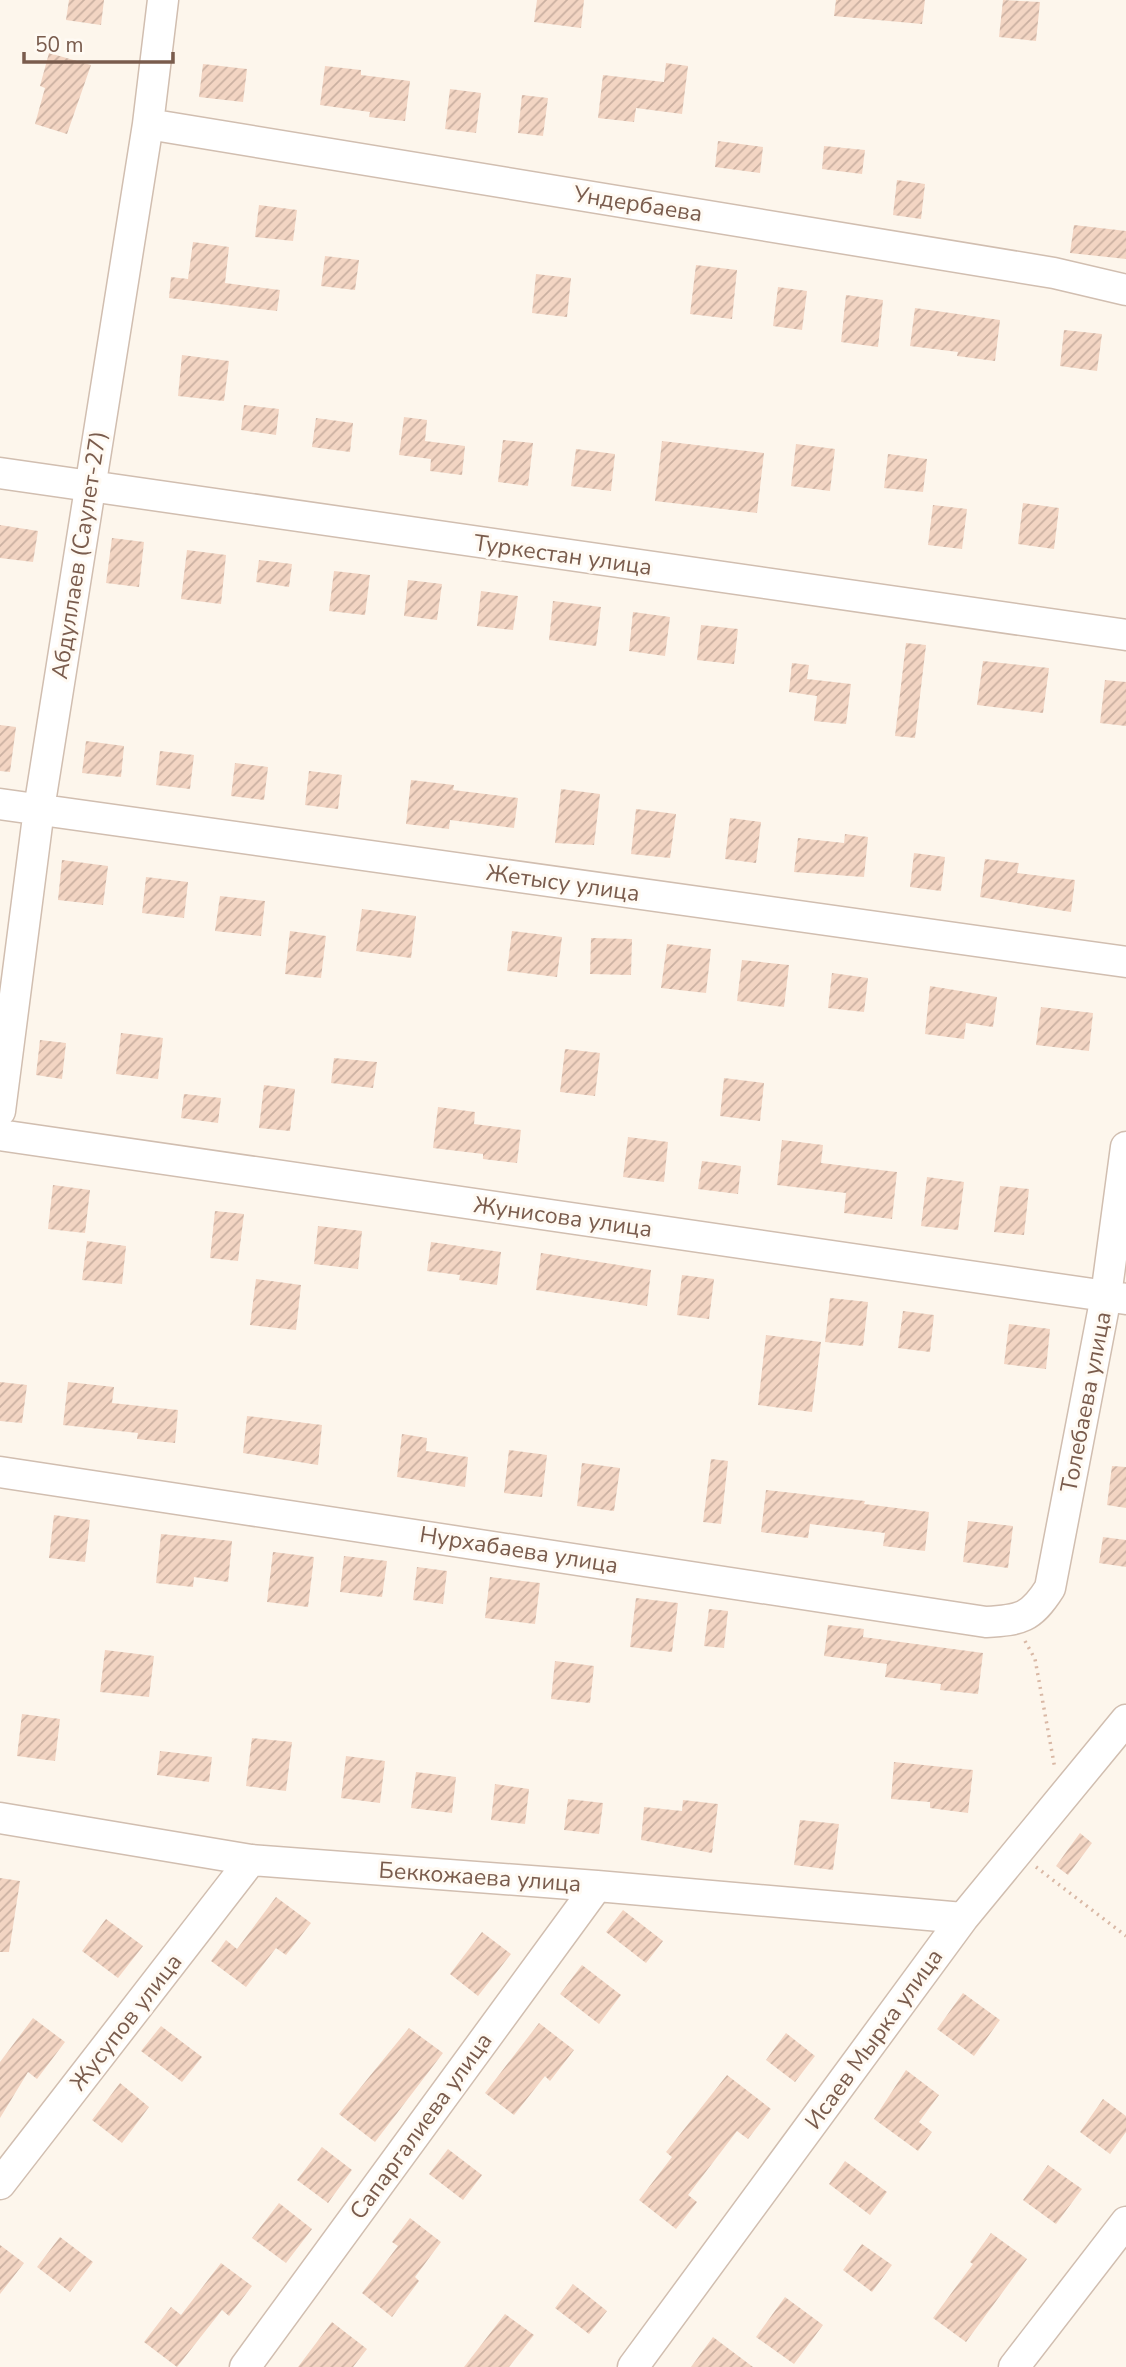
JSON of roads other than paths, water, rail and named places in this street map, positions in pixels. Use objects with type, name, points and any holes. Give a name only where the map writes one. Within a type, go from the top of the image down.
[{"type":"street","name":"Абдуллаев (Саулет-27)","points":[[0,1111],[39,809],[149,124],[163,0]]},
{"type":"street","name":"Ундербаева","points":[[149,124],[1054,273],[1126,290]]},
{"type":"street","name":"Туркестан улица","points":[[0,473],[1126,635]]},
{"type":"street","name":"Жетысу улица","points":[[0,804],[1126,962]]},
{"type":"street","name":"Жунисова улица","points":[[0,1135],[1116,1297]]},
{"type":"street","name":"Толебаева улица","points":[[1025,1616],[1050,1588],[1116,1297],[1126,1147]]},
{"type":"street","name":"Нурхабаева улица","points":[[0,1472],[986,1622],[1025,1616]]},
{"type":"street","name":"Исаев Мырка улица","points":[[636,2366],[962,1918],[1126,1720]]},
{"type":"street","name":"Беккожаева улица","points":[[0,1818],[251,1860],[597,1886],[962,1918]]},
{"type":"street","name":"Жусупов улица","points":[[0,2184],[251,1860]]},
{"type":"street","name":"Сапаргалиева улица","points":[[245,2367],[597,1886]]},
{"type":"street","points":[[1014,2367],[1126,2222]]}]
